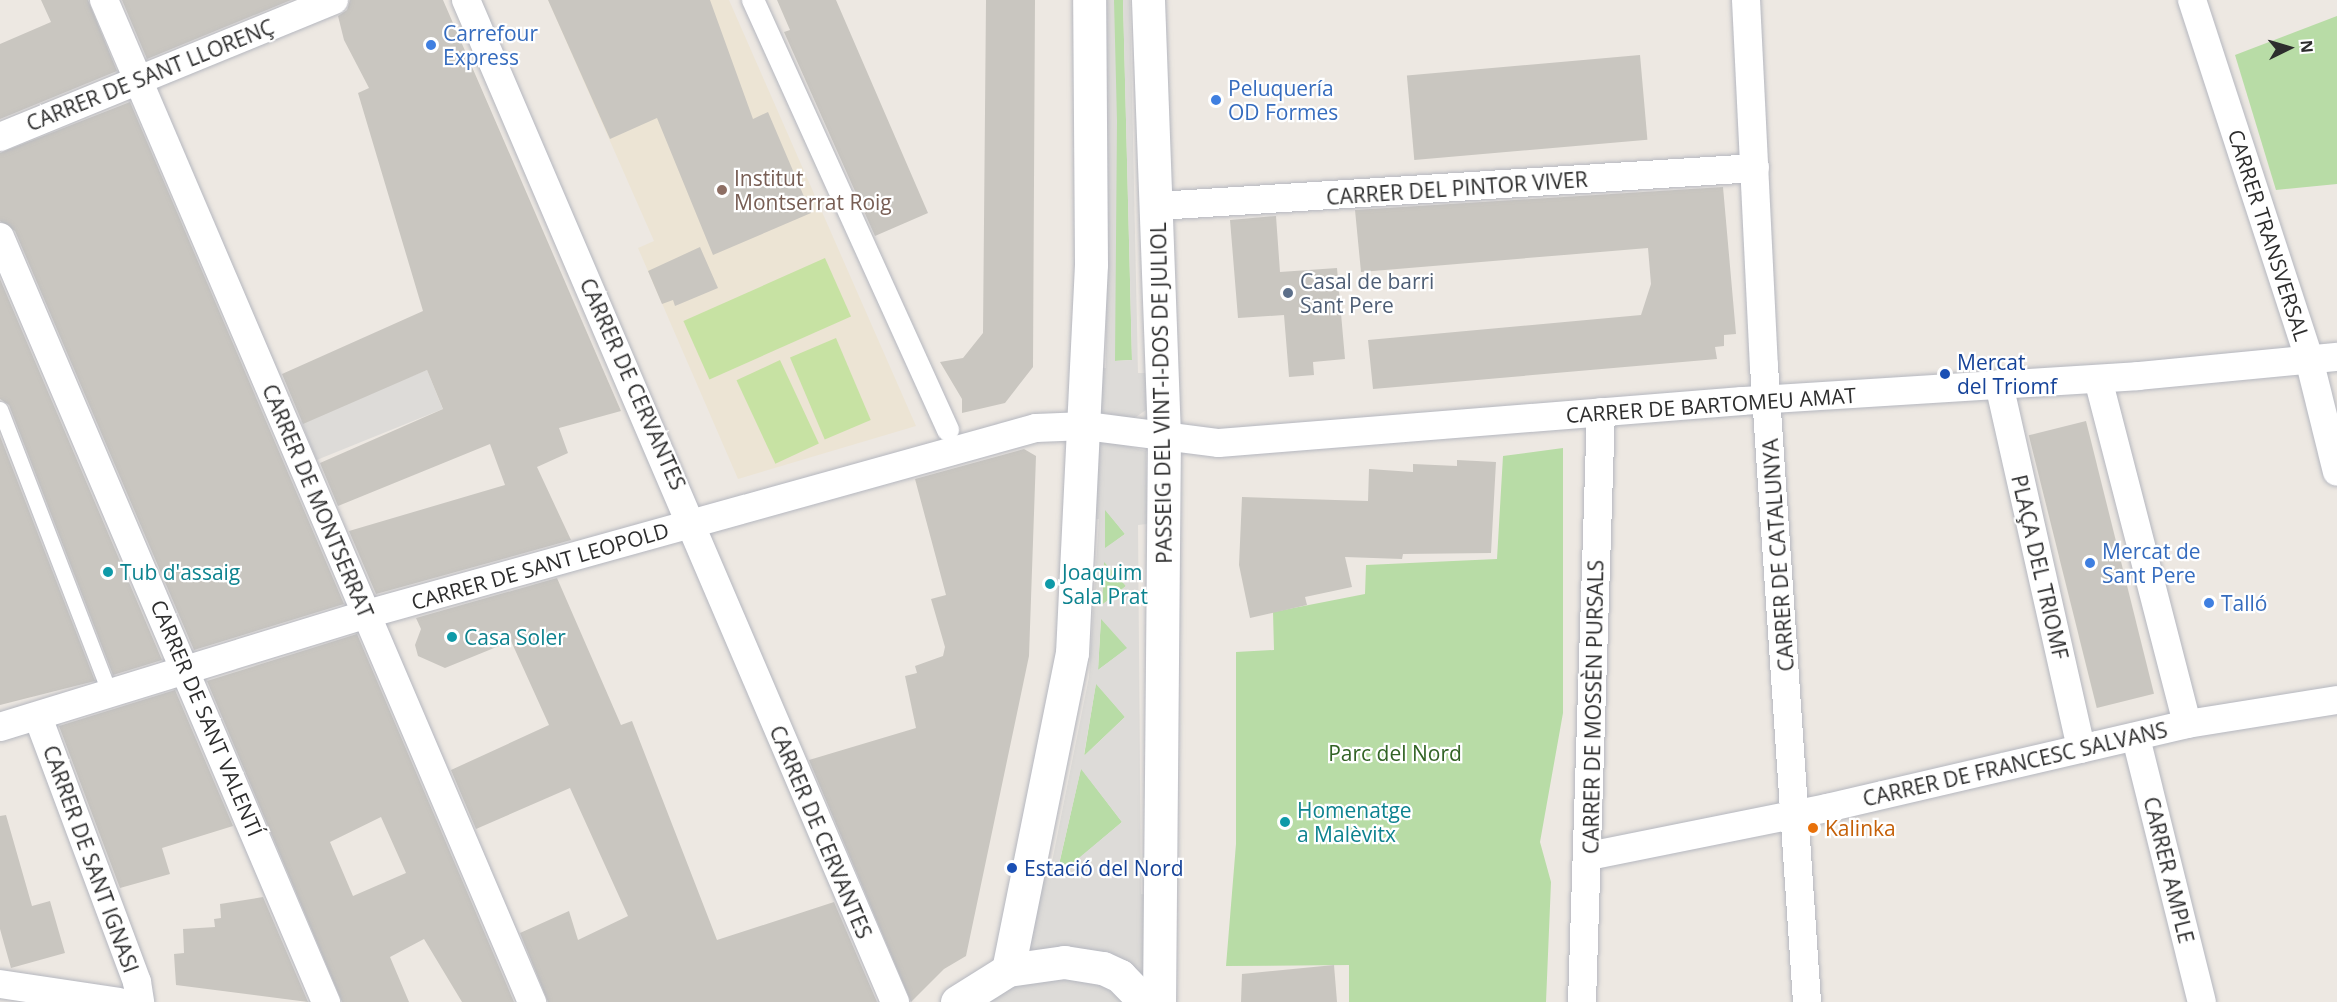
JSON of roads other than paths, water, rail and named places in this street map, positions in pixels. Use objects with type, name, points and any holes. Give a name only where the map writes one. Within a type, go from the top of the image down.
[{"type":"street","name":"CARRER DE MONTSERRAT","points":[[104,0],[532,1002]]},
{"type":"street","name":"CARRER DE SANT LLORENÇ","points":[[0,137],[334,0]]},
{"type":"street","name":"CARRER DE CERVANTES","points":[[466,0],[684,500],[688,524],[895,1002]]},
{"type":"street","points":[[753,0],[948,430]]},
{"type":"street","points":[[1008,970],[1072,652],[1086,426],[1092,157],[1089,0]]},
{"type":"street","name":"PASSEIG DEL VINT-I-DOS DE JULIOL","points":[[1149,0],[1158,206],[1164,433],[1159,1002]]},
{"type":"street","name":"CARRER DE CATALUNYA","points":[[1746,0],[1766,400],[1808,1002]]},
{"type":"street","name":"CARRER TRANSVERSAL","points":[[2192,0],[2323,358],[2337,472]]},
{"type":"street","name":"CARRER DEL PINTOR VIVER","points":[[1158,206],[1755,168]]},
{"type":"street","name":"CARRER DE SANT VALENTÍ","points":[[0,237],[186,667],[326,1002]]},
{"type":"street","name":"CARRER DE BARTOMEU AMAT","points":[[1086,426],[1164,433],[1219,442],[1766,400],[2098,379],[2323,358]]},
{"type":"street","points":[[2098,379],[2187,724]]},
{"type":"street","name":"PLAÇA DEL TRIOMF","points":[[1999,384],[2081,749]]},
{"type":"street","name":"CARRER DE MOSSÈN PURSALS","points":[[1582,1002],[1589,856],[1600,412]]},
{"type":"street","name":"CARRER DE SANT LEOPOLD","points":[[0,727],[39,717],[186,667],[688,524],[1036,428],[1086,426]]},
{"type":"street","name":"CARRER DE FRANCESC SALVANS","points":[[1589,856],[1796,815],[2136,738],[2187,724],[2337,700]]},
{"type":"street","name":"CARRER DE SANT IGNASI","points":[[39,717],[137,982],[140,1002]]},
{"type":"street","name":"CARRER AMPLE","points":[[2136,738],[2202,1002]]},
{"type":"street","points":[[957,1002],[1008,970],[1064,962],[1103,968],[1139,991],[1145,1002]]},
{"type":"street","points":[[0,984],[119,1002]]},
{"type":"lane","points":[[0,409],[106,683],[114,691]]},
{"type":"place","name":"Carrefour Express","points":[[431,45]]},
{"type":"place","name":"Peluquería OD Formes","points":[[1216,100]]},
{"type":"place","name":"Institut Montserrat Roig","points":[[722,190]]},
{"type":"place","name":"Casal de barri Sant Pere","points":[[1288,293]]},
{"type":"place","name":"Mercat del Triomf","points":[[1945,374]]},
{"type":"place","name":"Mercat de Sant Pere","points":[[2090,563]]},
{"type":"place","name":"Tub d'assaig","points":[[108,572]]},
{"type":"place","name":"Joaquim Sala Prat","points":[[1050,584]]},
{"type":"place","name":"Talló","points":[[2209,603]]},
{"type":"place","name":"Casa Soler","points":[[452,637]]},
{"type":"place","name":"Homenatge a Malèvitx","points":[[1285,822]]},
{"type":"place","name":"Kalinka","points":[[1813,828]]},
{"type":"place","name":"Estació del Nord","points":[[1012,868]]},
{"type":"park label","name":"Parc del Nord","points":[[1395,753]]}]
